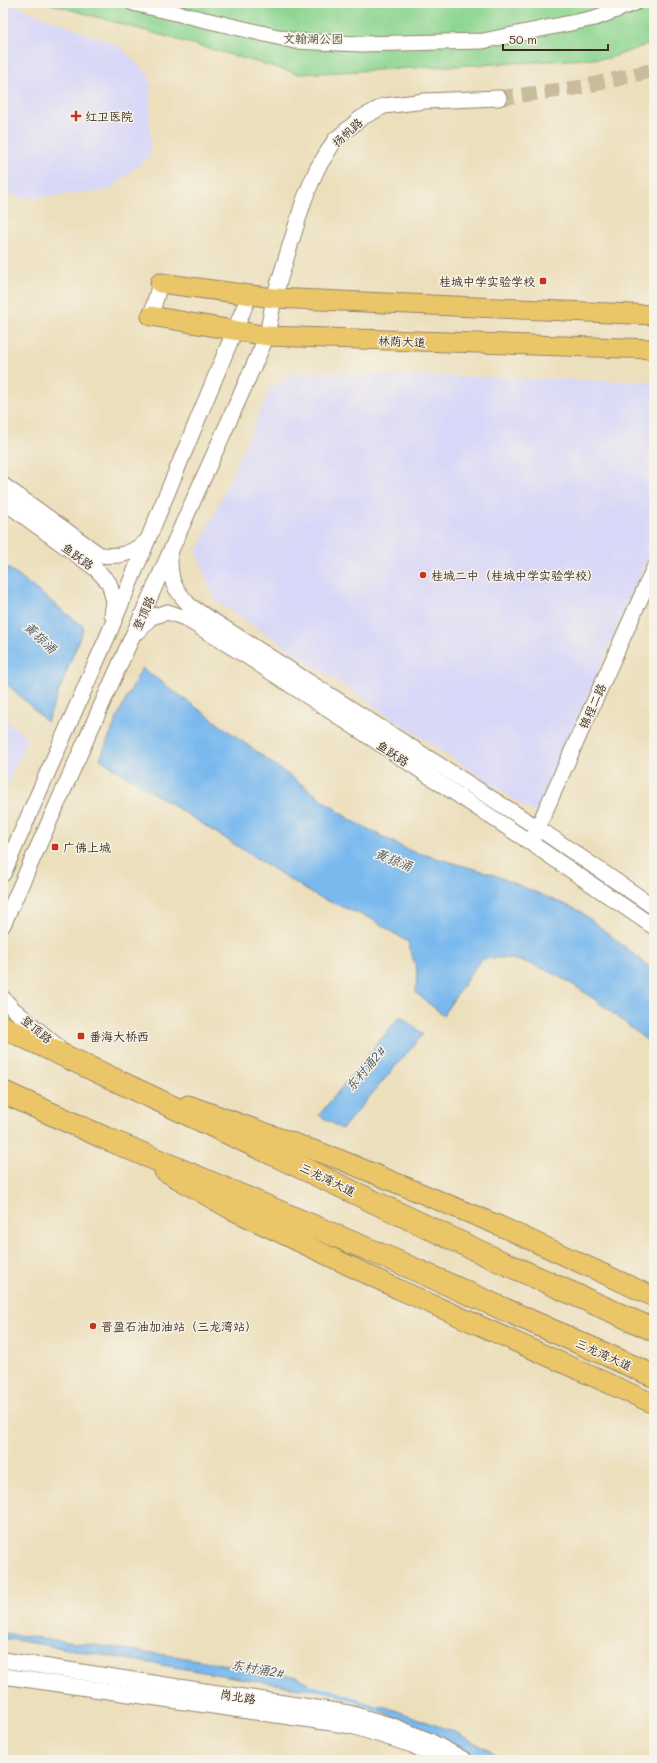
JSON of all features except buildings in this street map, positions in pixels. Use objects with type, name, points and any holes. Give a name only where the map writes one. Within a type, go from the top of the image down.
[{"type":"highway","name":"三龙湾大道","points":[[3,1027],[72,1058],[493,1258],[654,1330]]},
{"type":"highway","name":"三龙湾大道","points":[[5,1094],[398,1262],[654,1376]]},
{"type":"main road","points":[[160,283],[274,298],[654,315]]},
{"type":"main road","name":"林荫大道","points":[[151,316],[267,336],[654,349]]},
{"type":"main road","points":[[108,1076],[342,1160],[500,1226],[654,1297]]},
{"type":"main road","points":[[105,1138],[230,1209],[398,1289],[654,1404]]},
{"type":"street","points":[[133,3],[295,41],[360,44],[483,42],[595,18],[635,3]]},
{"type":"street","name":"扬帆路","points":[[274,298],[304,200],[317,169],[335,140],[361,118],[384,106],[425,101],[499,98]]},
{"type":"street","points":[[151,316],[160,283]]},
{"type":"street","name":"登顶路","points":[[3,874],[109,633],[250,296]]},
{"type":"street","name":"登顶路","points":[[3,925],[267,336],[274,298]]},
{"type":"street","name":"鱼跃路","points":[[3,485],[100,555],[117,556],[134,551],[148,541]]},
{"type":"street","name":"鱼跃路","points":[[3,501],[96,569],[109,583],[114,600],[109,633]]},
{"type":"street","name":"鱼跃路","points":[[170,552],[170,576],[178,592],[190,606],[538,828],[654,907]]},
{"type":"street","name":"锦程二路","points":[[531,843],[654,568]]},
{"type":"street","name":"鱼跃路","points":[[131,640],[151,617],[168,612],[185,618],[248,657],[531,843],[654,927]]},
{"type":"street","name":"登顶路","points":[[3,998],[13,1009],[72,1058]]},
{"type":"street","name":"岗北路","points":[[3,1660],[349,1713],[393,1726],[430,1742],[465,1760]]},
{"type":"street","name":"岗北路","points":[[3,1676],[352,1726],[412,1745],[440,1760]]},
{"type":"shaded area","name":"红卫医院","points":[[3,3],[8,3],[119,46],[150,76],[150,156],[107,191],[23,198],[3,193]]},
{"type":"shaded area","name":"桂城二中（桂城中学实验学校）","points":[[294,372],[654,382],[654,543],[536,814],[214,599],[197,552],[270,389]]},
{"type":"shaded area","points":[[3,716],[27,739],[3,795]]},
{"type":"green space","name":"文翰湖公园","points":[[47,3],[654,3],[654,42],[610,58],[299,74]]},
{"type":"water","name":"黄猄涌","points":[[3,564],[84,627],[47,722],[3,680]]},
{"type":"water","name":"黄猄涌","points":[[142,668],[349,819],[408,850],[492,874],[580,911],[654,972],[654,1046],[603,1006],[565,980],[526,962],[505,958],[481,959],[443,1015],[416,993],[417,971],[408,942],[372,919],[316,896],[100,759],[120,711]]},
{"type":"water","points":[[400,1016],[423,1034],[342,1129],[319,1115]]},
{"type":"water","points":[[3,1633],[174,1656],[298,1677],[308,1683],[303,1689],[3,1638]]},
{"type":"water","points":[[381,1705],[457,1733],[507,1760],[485,1760],[450,1745],[399,1719],[379,1711]]},
{"type":"waterway","name":"东村涌2#","points":[[301,1686],[334,1692],[384,1711]]},
{"type":"tunnel","points":[[499,98],[583,87],[654,70]]},
{"type":"place","name":"红卫医院","points":[[76,116]]},
{"type":"place","name":"桂城中学实验学校","points":[[543,281]]},
{"type":"place","name":"桂城二中（桂城中学实验学校）","points":[[423,575]]},
{"type":"place","name":"广佛上城","points":[[55,847]]},
{"type":"place","name":"番海大桥西","points":[[81,1036]]},
{"type":"place","name":"晋盈石油加油站（三龙湾站）","points":[[93,1326]]}]
